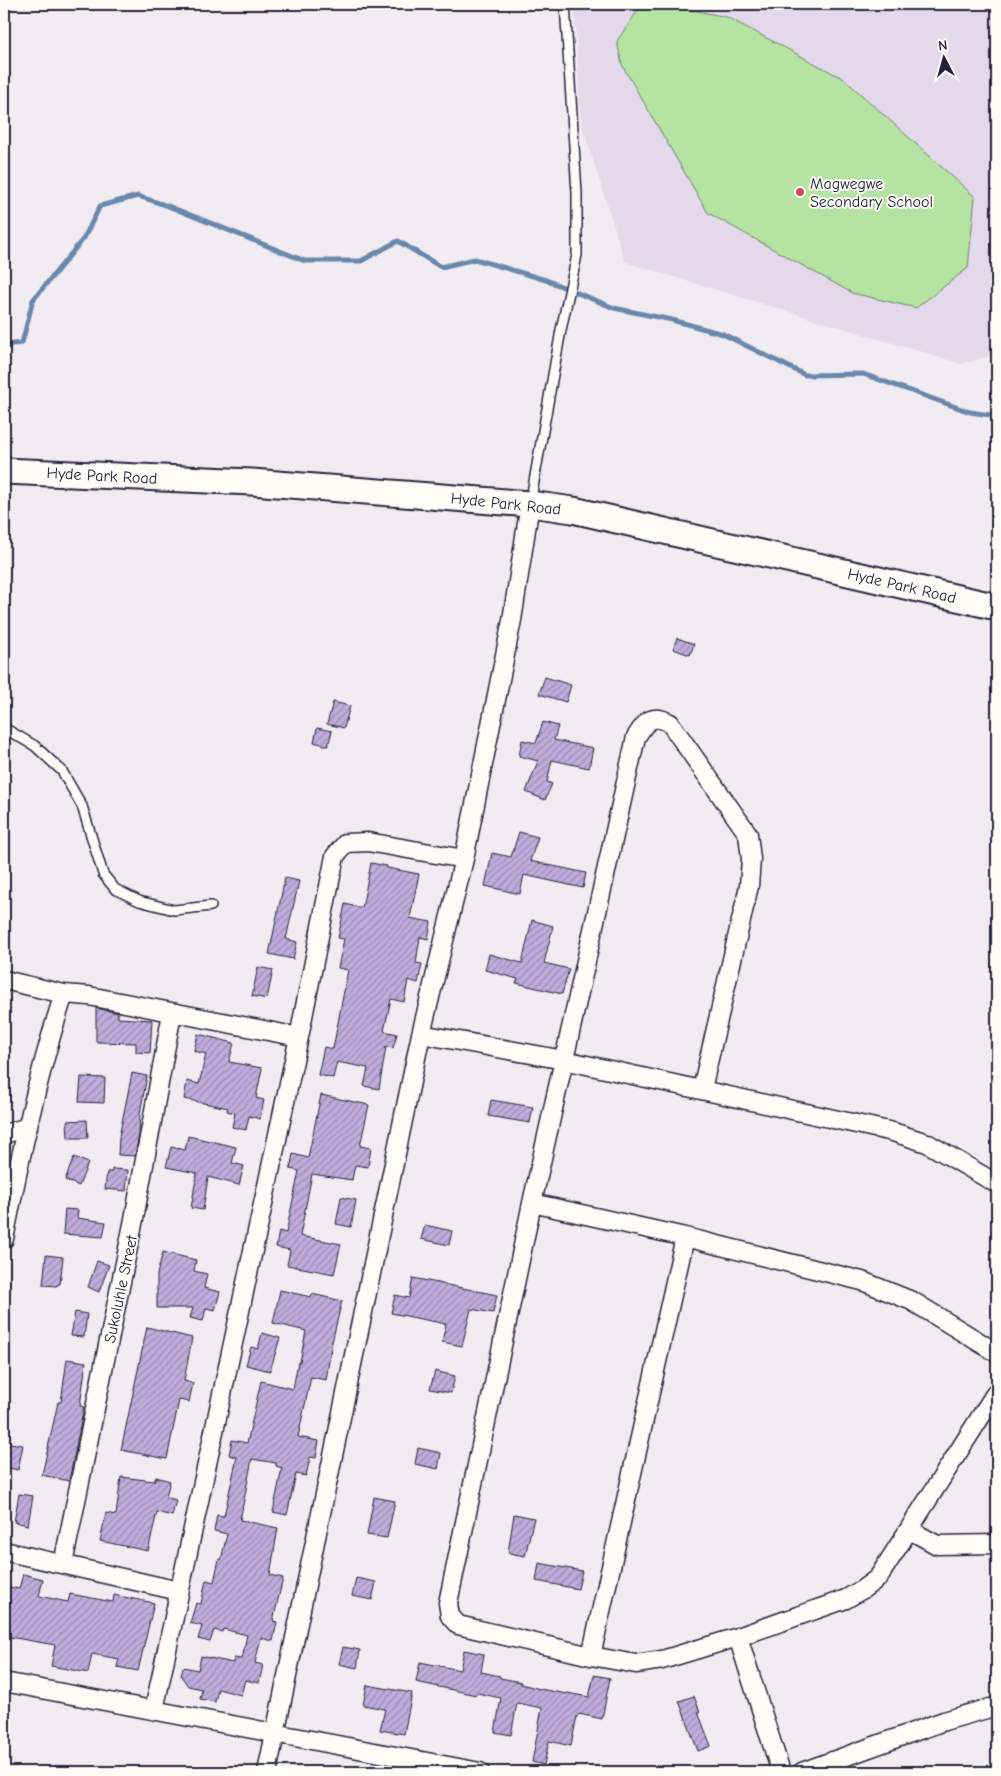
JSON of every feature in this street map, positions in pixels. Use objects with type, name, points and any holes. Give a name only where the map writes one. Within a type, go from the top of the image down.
[{"type":"street","name":"Hyde Park Road","points":[[4,471],[252,482],[530,504],[573,510],[997,607]]},
{"type":"street","points":[[267,1772],[421,1034],[464,859],[512,620],[530,504]]},
{"type":"street","points":[[702,1089],[749,886],[751,859],[748,834],[670,724],[662,719],[653,718],[644,724],[636,737],[532,1203],[448,1603],[450,1616],[458,1626],[591,1656],[636,1664],[662,1660],[738,1637],[846,1599],[863,1590],[878,1578],[997,1391]]},
{"type":"street","points":[[154,1710],[299,1037],[335,856],[346,843],[368,842],[464,859]]},
{"type":"street","points":[[4,980],[64,994],[90,996],[299,1037]]},
{"type":"street","points":[[4,1239],[9,1183],[28,1127],[55,1021],[64,994]]},
{"type":"street","name":"Sukoluhle Street","points":[[64,1564],[132,1229],[172,1013]]},
{"type":"street","points":[[421,1034],[564,1060],[893,1132],[927,1143],[997,1184]]},
{"type":"street","points":[[4,1134],[28,1127]]},
{"type":"street","points":[[532,1203],[685,1237],[862,1280],[912,1302],[997,1353]]},
{"type":"street","points":[[591,1656],[685,1237]]},
{"type":"street","points":[[910,1530],[937,1545],[997,1544]]},
{"type":"street","points":[[4,1551],[179,1591]]},
{"type":"street","points":[[738,1637],[781,1772]]},
{"type":"street","points":[[4,1682],[480,1772]]},
{"type":"street","points":[[802,1772],[944,1721],[997,1706]]},
{"type":"lane","points":[[530,504],[561,330],[577,255],[577,192],[565,4]]},
{"type":"lane","points":[[4,728],[35,746],[62,771],[82,806],[103,874],[116,889],[139,901],[174,910],[211,906]]},
{"type":"shaded area","name":"Magwegwe Secondary School","points":[[574,4],[997,4],[997,354],[961,364],[625,262],[581,122]]},
{"type":"green space","points":[[642,4],[662,4],[727,17],[844,79],[975,197],[968,268],[916,308],[852,293],[708,213],[622,65],[617,41]]},
{"type":"building","points":[[677,638],[694,644],[690,655],[673,649]]},
{"type":"building","points":[[545,677],[571,685],[566,702],[539,694]]},
{"type":"building","points":[[333,702],[350,706],[344,728],[327,724]]},
{"type":"building","points":[[543,722],[558,726],[554,740],[593,748],[589,768],[552,760],[547,782],[552,784],[545,800],[526,792],[538,761],[519,756],[522,740],[536,743]]},
{"type":"building","points":[[317,728],[332,731],[328,746],[314,742]]},
{"type":"building","points":[[519,832],[538,837],[530,861],[586,873],[583,888],[524,875],[520,894],[485,886],[492,853],[511,857]]},
{"type":"building","points":[[371,863],[419,874],[410,918],[431,922],[428,939],[420,937],[416,963],[422,964],[418,983],[408,980],[404,1002],[391,999],[384,1031],[397,1034],[393,1048],[386,1047],[379,1089],[364,1086],[368,1068],[337,1062],[333,1078],[318,1075],[324,1047],[333,1049],[348,970],[338,968],[344,939],[338,938],[345,904],[362,908]]},
{"type":"building","points":[[285,878],[299,881],[286,939],[297,942],[293,959],[269,954]]},
{"type":"building","points":[[532,920],[553,926],[544,963],[569,969],[562,994],[516,983],[518,979],[485,970],[489,954],[522,963]]},
{"type":"building","points":[[258,967],[273,970],[267,999],[252,996]]},
{"type":"building","points":[[96,1008],[118,1013],[118,1018],[152,1020],[150,1053],[136,1052],[136,1043],[96,1042]]},
{"type":"building","points":[[198,1034],[234,1043],[229,1062],[262,1068],[256,1098],[264,1100],[260,1119],[249,1116],[246,1130],[232,1127],[235,1113],[227,1111],[228,1108],[184,1099],[187,1081],[199,1084],[206,1054],[194,1051]]},
{"type":"building","points":[[132,1073],[147,1076],[140,1113],[139,1135],[135,1156],[118,1155],[119,1137]]},
{"type":"building","points":[[81,1077],[105,1078],[104,1103],[79,1102]]},
{"type":"building","points":[[321,1095],[369,1105],[360,1146],[371,1148],[368,1167],[355,1165],[352,1180],[312,1174],[300,1236],[341,1244],[334,1274],[287,1265],[290,1250],[276,1247],[279,1231],[286,1233],[299,1171],[290,1169],[293,1154],[308,1158]]},
{"type":"building","points":[[491,1100],[533,1107],[530,1123],[488,1116]]},
{"type":"building","points":[[87,1120],[88,1138],[68,1138],[67,1121]]},
{"type":"building","points":[[188,1136],[236,1147],[232,1163],[244,1166],[239,1185],[208,1177],[203,1210],[191,1208],[197,1173],[166,1167],[171,1147],[185,1150]]},
{"type":"building","points":[[74,1157],[88,1163],[79,1186],[65,1180]]},
{"type":"building","points":[[112,1169],[128,1170],[126,1191],[105,1189],[107,1172],[112,1172]]},
{"type":"building","points":[[341,1197],[356,1200],[351,1227],[336,1224]]},
{"type":"building","points":[[65,1209],[78,1210],[77,1218],[106,1222],[103,1237],[63,1234]]},
{"type":"building","points":[[425,1225],[452,1231],[449,1245],[421,1239]]},
{"type":"building","points":[[163,1252],[196,1260],[194,1271],[207,1274],[204,1288],[220,1292],[215,1310],[206,1308],[203,1321],[190,1318],[193,1308],[157,1308],[157,1274]]},
{"type":"building","points":[[46,1255],[63,1257],[60,1284],[57,1286],[43,1285]]},
{"type":"building","points":[[97,1261],[109,1265],[99,1292],[88,1287]]},
{"type":"building","points":[[413,1278],[497,1295],[493,1313],[471,1309],[462,1346],[442,1342],[446,1324],[391,1313],[395,1295],[409,1298]]},
{"type":"building","points":[[280,1290],[311,1297],[312,1294],[342,1301],[332,1342],[326,1380],[311,1377],[298,1437],[319,1441],[316,1458],[310,1457],[306,1476],[296,1474],[287,1515],[273,1512],[282,1468],[276,1466],[276,1463],[252,1459],[240,1520],[278,1528],[270,1575],[283,1578],[273,1621],[277,1622],[273,1641],[261,1638],[255,1663],[263,1665],[259,1683],[245,1680],[241,1695],[218,1689],[215,1702],[200,1699],[202,1689],[188,1686],[181,1676],[183,1667],[198,1670],[201,1656],[233,1663],[234,1658],[242,1659],[247,1635],[223,1629],[222,1632],[214,1630],[210,1642],[198,1639],[202,1626],[190,1623],[196,1603],[201,1604],[206,1580],[214,1582],[227,1534],[214,1531],[217,1515],[224,1516],[237,1457],[229,1455],[232,1440],[247,1443],[261,1381],[293,1389],[306,1331],[273,1323]]},
{"type":"building","points":[[75,1312],[87,1314],[84,1337],[71,1336]]},
{"type":"building","points":[[147,1327],[192,1338],[184,1381],[193,1383],[189,1402],[179,1400],[167,1459],[121,1450]]},
{"type":"building","points":[[262,1333],[280,1338],[270,1371],[246,1365],[251,1347],[258,1349]]},
{"type":"building","points":[[67,1359],[86,1362],[80,1406],[84,1407],[69,1481],[42,1475],[58,1402],[61,1402]]},
{"type":"building","points":[[435,1371],[455,1376],[451,1393],[430,1389]]},
{"type":"building","points":[[4,1442],[23,1445],[18,1470],[4,1467]]},
{"type":"building","points":[[418,1448],[441,1453],[438,1469],[415,1464]]},
{"type":"building","points":[[121,1477],[154,1481],[156,1477],[170,1481],[166,1497],[176,1500],[172,1516],[157,1512],[148,1551],[100,1541],[106,1513],[116,1515]]},
{"type":"building","points":[[19,1494],[33,1496],[28,1525],[14,1522]]},
{"type":"building","points":[[374,1497],[395,1501],[387,1538],[367,1535]]},
{"type":"building","points":[[514,1514],[534,1518],[525,1556],[508,1553]]},
{"type":"building","points":[[539,1563],[582,1571],[578,1589],[536,1581]]},
{"type":"building","points":[[23,1574],[43,1579],[39,1596],[68,1602],[70,1594],[113,1602],[114,1595],[154,1603],[138,1671],[117,1667],[119,1659],[92,1654],[88,1673],[51,1666],[55,1645],[4,1636],[4,1586],[19,1589]]},
{"type":"building","points":[[356,1578],[376,1582],[372,1600],[352,1596]]},
{"type":"building","points":[[343,1647],[360,1650],[357,1668],[339,1664]]},
{"type":"building","points":[[464,1650],[484,1654],[481,1672],[540,1689],[589,1697],[594,1675],[610,1678],[602,1719],[579,1714],[571,1746],[549,1741],[544,1765],[532,1762],[542,1708],[517,1703],[511,1735],[495,1732],[501,1698],[477,1693],[476,1695],[416,1682],[420,1662],[460,1670]]},
{"type":"building","points":[[367,1685],[412,1693],[404,1734],[380,1730],[385,1709],[363,1705]]},
{"type":"building","points":[[694,1696],[711,1746],[698,1751],[679,1701]]},
{"type":"waterway","points":[[4,345],[22,343],[33,300],[84,238],[100,206],[138,196],[168,206],[305,261],[361,261],[398,241],[441,267],[475,259],[546,280],[614,308],[672,320],[723,334],[805,375],[863,374],[970,412],[997,416]]},
{"type":"place","name":"Magwegwe Secondary School","points":[[800,192]]}]
